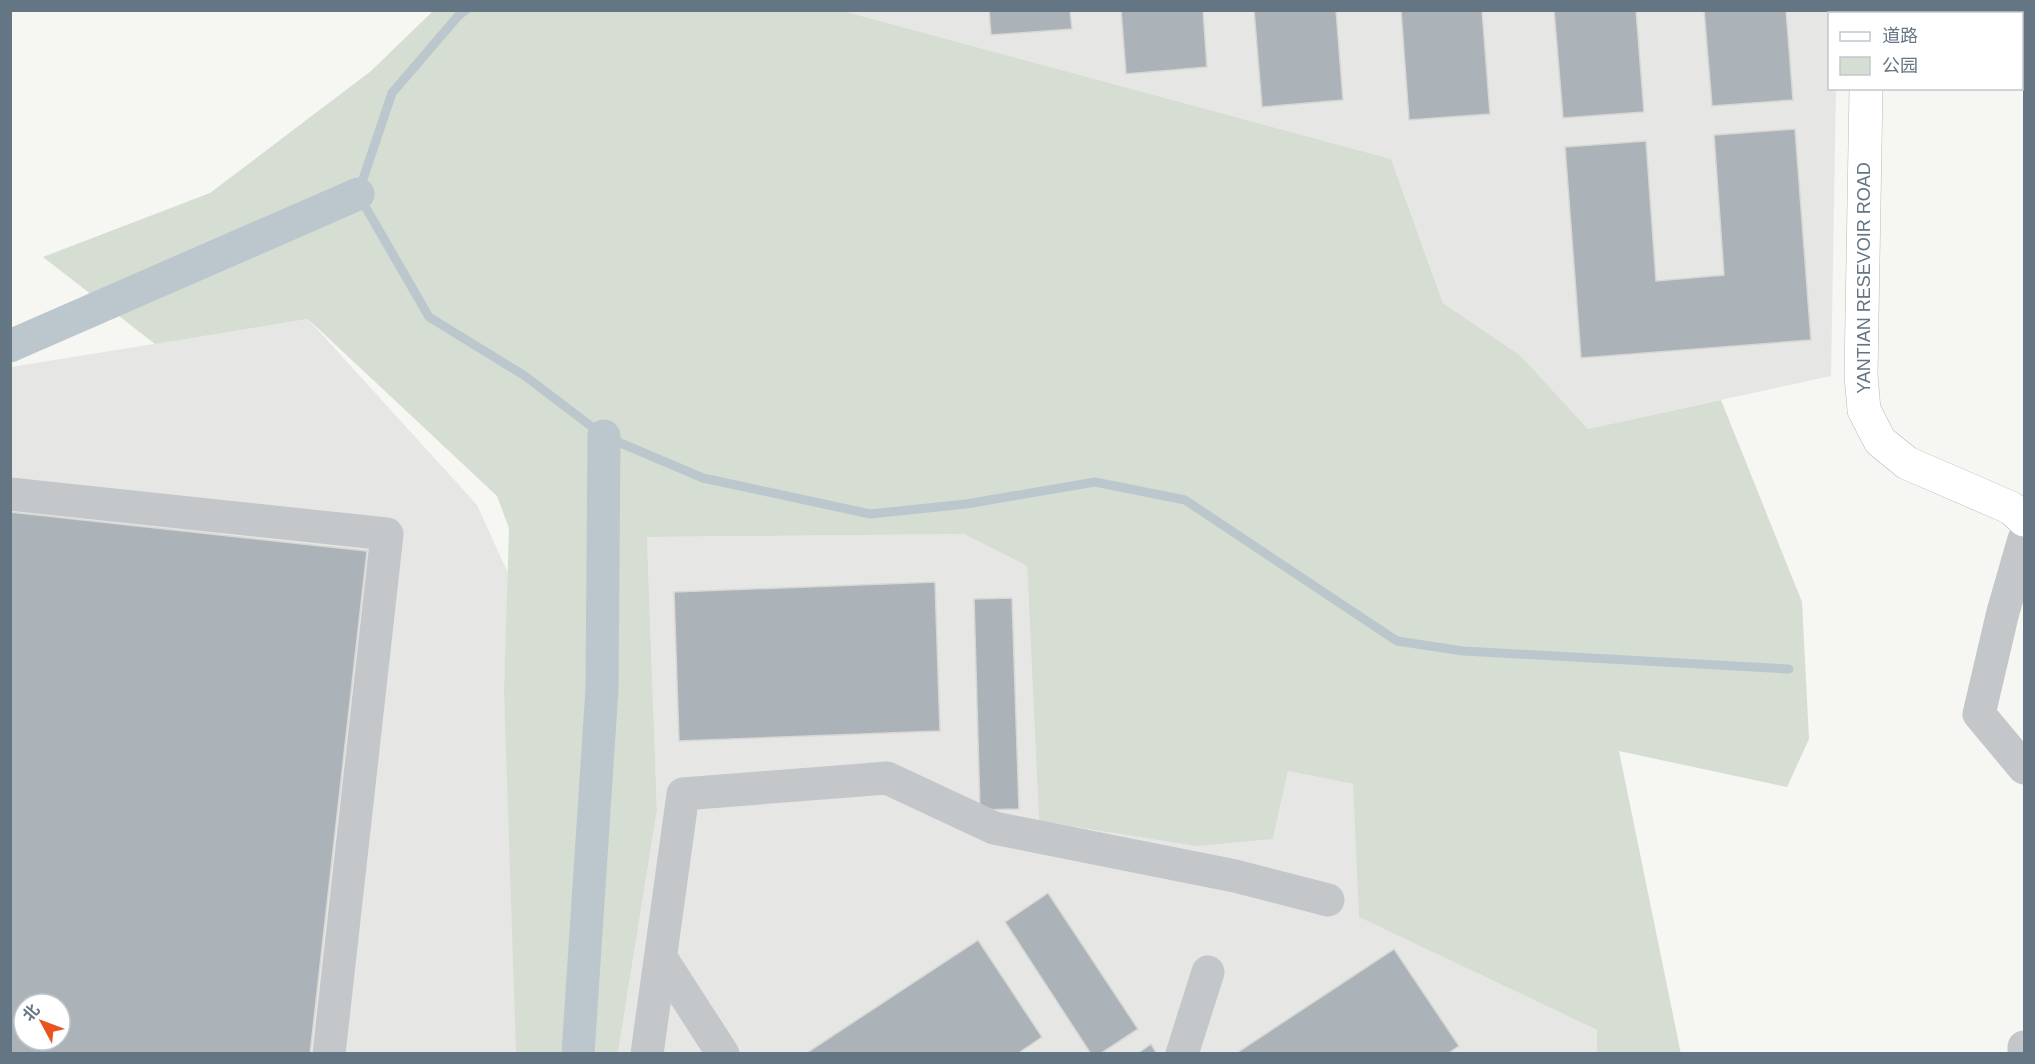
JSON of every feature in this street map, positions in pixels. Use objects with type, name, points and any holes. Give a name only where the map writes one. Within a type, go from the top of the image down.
[{"type":"main road","name":"YANTIAN RESEVOIR ROAD","points":[[1866,90],[1861,375],[1864,410],[1880,441],[1907,463],[2012,508],[2025,520]]},
{"type":"lane","points":[[10,494],[387,534],[329,1053]]},
{"type":"lane","points":[[2025,539],[2003,612],[1978,714],[2025,768]]},
{"type":"lane","points":[[647,1053],[683,794],[886,778],[994,828],[1235,876],[1328,900]]},
{"type":"lane","points":[[661,958],[723,1053]]},
{"type":"lane","points":[[1182,1053],[1208,972]]},
{"type":"lane","points":[[2024,1053],[2025,1047]]},
{"type":"shaded area","points":[[843,11],[1837,11],[1828,12],[1828,90],[1836,90],[1831,376],[1588,429],[1521,356],[1443,303],[1391,159]]},
{"type":"shaded area","points":[[308,319],[477,505],[508,573],[504,691],[522,1053],[11,1054],[11,367]]},
{"type":"shaded area","points":[[964,534],[1027,566],[1039,821],[1273,839],[1288,771],[1353,784],[1360,917],[1597,1030],[1597,1053],[618,1054],[657,810],[647,537]]},
{"type":"green space","points":[[433,11],[843,11],[1391,159],[1443,303],[1521,356],[1588,429],[1721,400],[1802,602],[1809,739],[1787,787],[1619,751],[1681,1054],[1597,1053],[1597,1030],[1359,917],[1353,784],[1288,771],[1273,839],[1196,846],[1039,821],[1027,566],[964,534],[647,537],[657,810],[618,1053],[516,1053],[504,690],[509,528],[497,496],[308,319],[155,344],[43,257],[210,193],[371,71]]},
{"type":"building","points":[[989,10],[1070,10],[1072,29],[991,35]]},
{"type":"building","points":[[1121,10],[1203,10],[1207,67],[1126,74]]},
{"type":"building","points":[[1254,10],[1336,10],[1343,100],[1262,107]]},
{"type":"building","points":[[1401,10],[1482,10],[1490,114],[1409,120]]},
{"type":"building","points":[[1554,10],[1636,10],[1644,112],[1563,118]]},
{"type":"building","points":[[1704,10],[1786,10],[1793,100],[1712,106]]},
{"type":"building","points":[[1795,129],[1811,340],[1581,358],[1565,147],[1646,141],[1656,281],[1724,275],[1714,135]]},
{"type":"building","points":[[10,512],[367,551],[310,1054],[10,1054]]},
{"type":"building","points":[[935,582],[940,731],[679,741],[674,592]]},
{"type":"building","points":[[1012,598],[1019,809],[980,810],[974,599]]},
{"type":"building","points":[[1048,893],[1138,1029],[1100,1054],[1091,1054],[1005,922]]},
{"type":"building","points":[[978,940],[1042,1037],[1017,1054],[805,1054]]},
{"type":"building","points":[[1394,949],[1459,1046],[1447,1054],[1235,1054]]},
{"type":"building","points":[[1151,1044],[1157,1054],[1137,1054]]},
{"type":"waterway","points":[[466,10],[459,15],[392,93],[358,194],[429,317],[525,376],[604,436],[703,478],[870,514],[966,504],[1095,482],[1185,500],[1397,641],[1463,651],[1789,669]]},
{"type":"waterway","points":[[10,346],[358,194]]},
{"type":"waterway","points":[[578,1054],[602,689],[604,436]]}]
